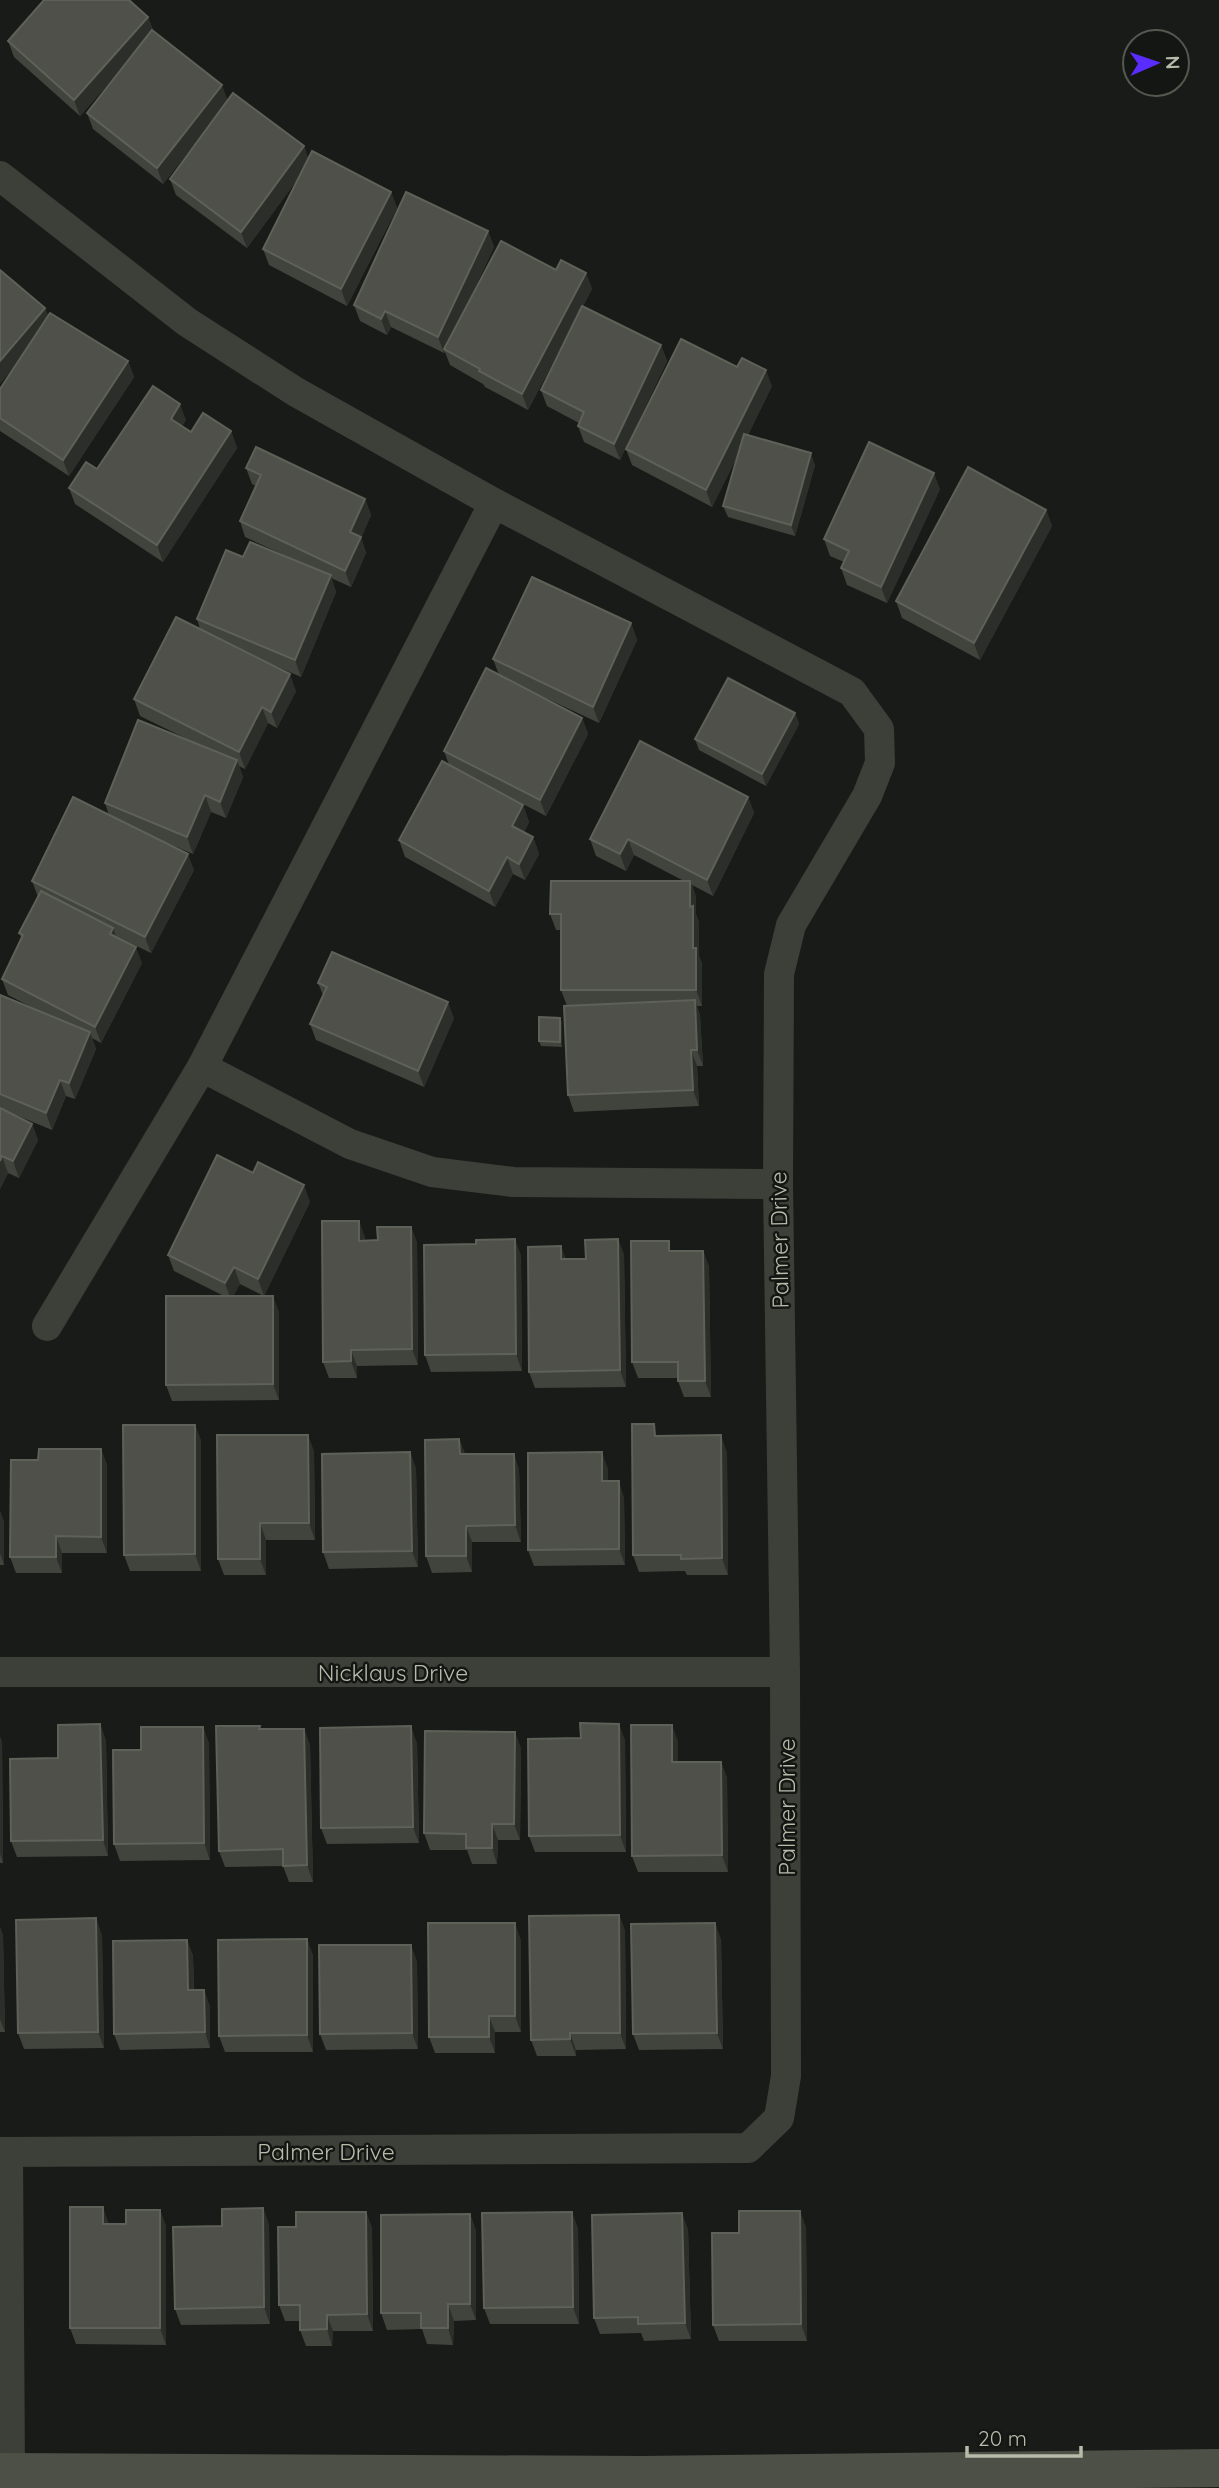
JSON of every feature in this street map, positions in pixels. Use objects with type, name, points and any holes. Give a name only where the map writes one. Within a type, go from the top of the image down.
[{"type":"street","points":[[0,176],[187,322],[296,391],[494,503],[202,1067],[47,1326]]},
{"type":"street","name":"Palmer Drive","points":[[4,2152],[748,2148],[779,2118],[786,2076],[785,1672],[778,1184],[779,974],[791,925],[867,796],[880,763],[879,729],[852,692],[494,503]]},
{"type":"street","points":[[202,1067],[350,1144],[432,1172],[513,1182],[778,1184]]},
{"type":"street","name":"Nicklaus Drive","points":[[0,1672],[785,1672]]},
{"type":"street","points":[[4,2152],[8,2480],[1219,2468]]},
{"type":"building","points":[[44,0],[129,0],[148,17],[74,100],[8,41]]},
{"type":"building","points":[[152,30],[222,85],[157,168],[87,113]]},
{"type":"building","points":[[233,93],[304,146],[241,232],[170,179]]},
{"type":"building","points":[[312,151],[391,192],[341,289],[263,249]]},
{"type":"building","points":[[406,192],[488,231],[438,337],[385,311],[381,319],[354,305]]},
{"type":"building","points":[[501,241],[556,270],[561,260],[586,273],[522,394],[444,349]]},
{"type":"building","points":[[0,270],[45,308],[0,361]]},
{"type":"building","points":[[582,306],[661,345],[614,444],[578,426],[584,412],[541,390]]},
{"type":"building","points":[[50,313],[128,361],[63,460],[0,418],[0,389]]},
{"type":"building","points":[[681,339],[737,367],[742,358],[766,370],[706,490],[626,449]]},
{"type":"building","points":[[153,386],[180,404],[171,419],[191,432],[203,413],[231,431],[157,545],[69,488],[86,462],[97,469]]},
{"type":"building","points":[[744,434],[811,453],[791,525],[723,506]]},
{"type":"building","points":[[869,442],[934,473],[881,587],[841,568],[849,551],[824,539]]},
{"type":"building","points":[[256,447],[365,499],[350,532],[361,537],[345,571],[240,521],[261,475],[246,468]]},
{"type":"building","points":[[968,467],[1046,510],[974,643],[896,601]]},
{"type":"building","points":[[250,542],[331,575],[295,660],[197,619],[226,550],[243,557]]},
{"type":"building","points":[[532,577],[631,623],[593,707],[493,659]]},
{"type":"building","points":[[176,617],[290,674],[271,712],[262,707],[239,752],[134,699]]},
{"type":"building","points":[[486,668],[582,718],[540,800],[444,751]]},
{"type":"building","points":[[728,678],[795,713],[762,774],[695,739]]},
{"type":"building","points":[[138,720],[237,760],[220,802],[205,795],[187,837],[105,803]]},
{"type":"building","points":[[640,741],[748,797],[707,880],[628,839],[620,854],[590,839]]},
{"type":"building","points":[[442,761],[523,805],[512,826],[533,837],[519,864],[507,857],[489,891],[399,840]]},
{"type":"building","points":[[73,797],[188,854],[145,937],[32,881]]},
{"type":"building","points":[[551,881],[690,881],[693,948],[696,948],[696,990],[561,990],[561,914],[550,914]]},
{"type":"building","points":[[41,891],[113,928],[110,934],[136,947],[95,1027],[2,979],[23,935],[19,933]]},
{"type":"building","points":[[332,952],[448,1002],[418,1071],[310,1024],[327,987],[318,983]]},
{"type":"building","points":[[0,995],[90,1032],[69,1083],[60,1080],[46,1113],[0,1094]]},
{"type":"building","points":[[695,1000],[697,1050],[691,1050],[693,1090],[568,1095],[564,1006]]},
{"type":"building","points":[[539,1017],[560,1018],[560,1042],[539,1041]]},
{"type":"building","points":[[0,1108],[32,1124],[13,1161],[2,1156],[0,1161]]},
{"type":"building","points":[[217,1155],[253,1173],[258,1162],[304,1185],[258,1279],[234,1267],[225,1283],[168,1255]]},
{"type":"building","points":[[322,1221],[359,1221],[359,1241],[378,1240],[377,1227],[411,1227],[412,1349],[351,1350],[351,1361],[323,1362]]},
{"type":"building","points":[[515,1239],[516,1354],[425,1355],[424,1245],[476,1244],[476,1240]]},
{"type":"building","points":[[618,1239],[620,1370],[529,1372],[528,1247],[561,1246],[561,1259],[586,1259],[585,1240]]},
{"type":"building","points":[[631,1241],[669,1241],[669,1251],[703,1251],[705,1381],[678,1381],[678,1362],[632,1362]]},
{"type":"building","points":[[166,1296],[273,1296],[273,1384],[166,1385]]},
{"type":"building","points":[[632,1424],[654,1424],[655,1436],[721,1435],[722,1558],[681,1559],[681,1555],[633,1555]]},
{"type":"building","points":[[123,1425],[195,1425],[195,1554],[124,1555]]},
{"type":"building","points":[[217,1435],[308,1435],[309,1523],[260,1523],[260,1559],[218,1559]]},
{"type":"building","points":[[459,1439],[460,1454],[514,1454],[515,1525],[466,1526],[466,1556],[426,1556],[425,1440]]},
{"type":"building","points":[[39,1449],[101,1449],[101,1537],[56,1536],[56,1557],[10,1557],[11,1460],[38,1460]]},
{"type":"building","points":[[410,1452],[412,1551],[323,1552],[322,1454]]},
{"type":"building","points":[[602,1452],[602,1481],[619,1481],[619,1549],[528,1550],[528,1453]]},
{"type":"building","points":[[580,1723],[619,1724],[620,1835],[529,1836],[528,1739],[581,1738]]},
{"type":"building","points":[[100,1724],[103,1840],[11,1841],[10,1759],[58,1758],[58,1725]]},
{"type":"building","points":[[631,1725],[672,1725],[672,1762],[721,1762],[722,1855],[632,1856]]},
{"type":"building","points":[[216,1726],[304,1729],[307,1865],[283,1866],[283,1849],[219,1851]]},
{"type":"building","points":[[411,1726],[413,1827],[321,1828],[320,1728]]},
{"type":"building","points":[[141,1727],[203,1727],[204,1843],[114,1844],[113,1750],[141,1750]]},
{"type":"building","points":[[425,1731],[515,1732],[514,1824],[492,1824],[492,1848],[466,1848],[466,1834],[424,1833]]},
{"type":"building","points":[[619,1915],[620,2033],[570,2033],[570,2039],[531,2040],[529,1916]]},
{"type":"building","points":[[96,1918],[98,2032],[18,2033],[16,1920]]},
{"type":"building","points":[[428,1923],[515,1923],[515,2016],[489,2016],[489,2037],[429,2037]]},
{"type":"building","points":[[715,1923],[717,2033],[633,2034],[631,1924]]},
{"type":"building","points":[[307,1939],[307,2035],[219,2036],[218,1940]]},
{"type":"building","points":[[187,1940],[188,1990],[204,1990],[205,2032],[114,2034],[113,1941]]},
{"type":"building","points":[[319,1945],[411,1945],[412,2033],[320,2034]]},
{"type":"building","points":[[70,2207],[103,2207],[103,2224],[126,2224],[126,2210],[160,2210],[160,2328],[70,2328]]},
{"type":"building","points":[[263,2208],[264,2307],[175,2309],[173,2227],[222,2226],[222,2209]]},
{"type":"building","points":[[739,2211],[800,2211],[801,2324],[713,2325],[712,2233],[739,2233]]},
{"type":"building","points":[[296,2212],[366,2212],[367,2314],[327,2315],[327,2329],[300,2330],[300,2305],[279,2305],[278,2227],[296,2227]]},
{"type":"building","points":[[572,2212],[573,2307],[484,2308],[482,2213]]},
{"type":"building","points":[[682,2213],[685,2323],[638,2324],[638,2317],[594,2318],[592,2215]]},
{"type":"building","points":[[470,2214],[470,2304],[448,2304],[448,2328],[421,2328],[421,2313],[381,2313],[381,2215]]}]
